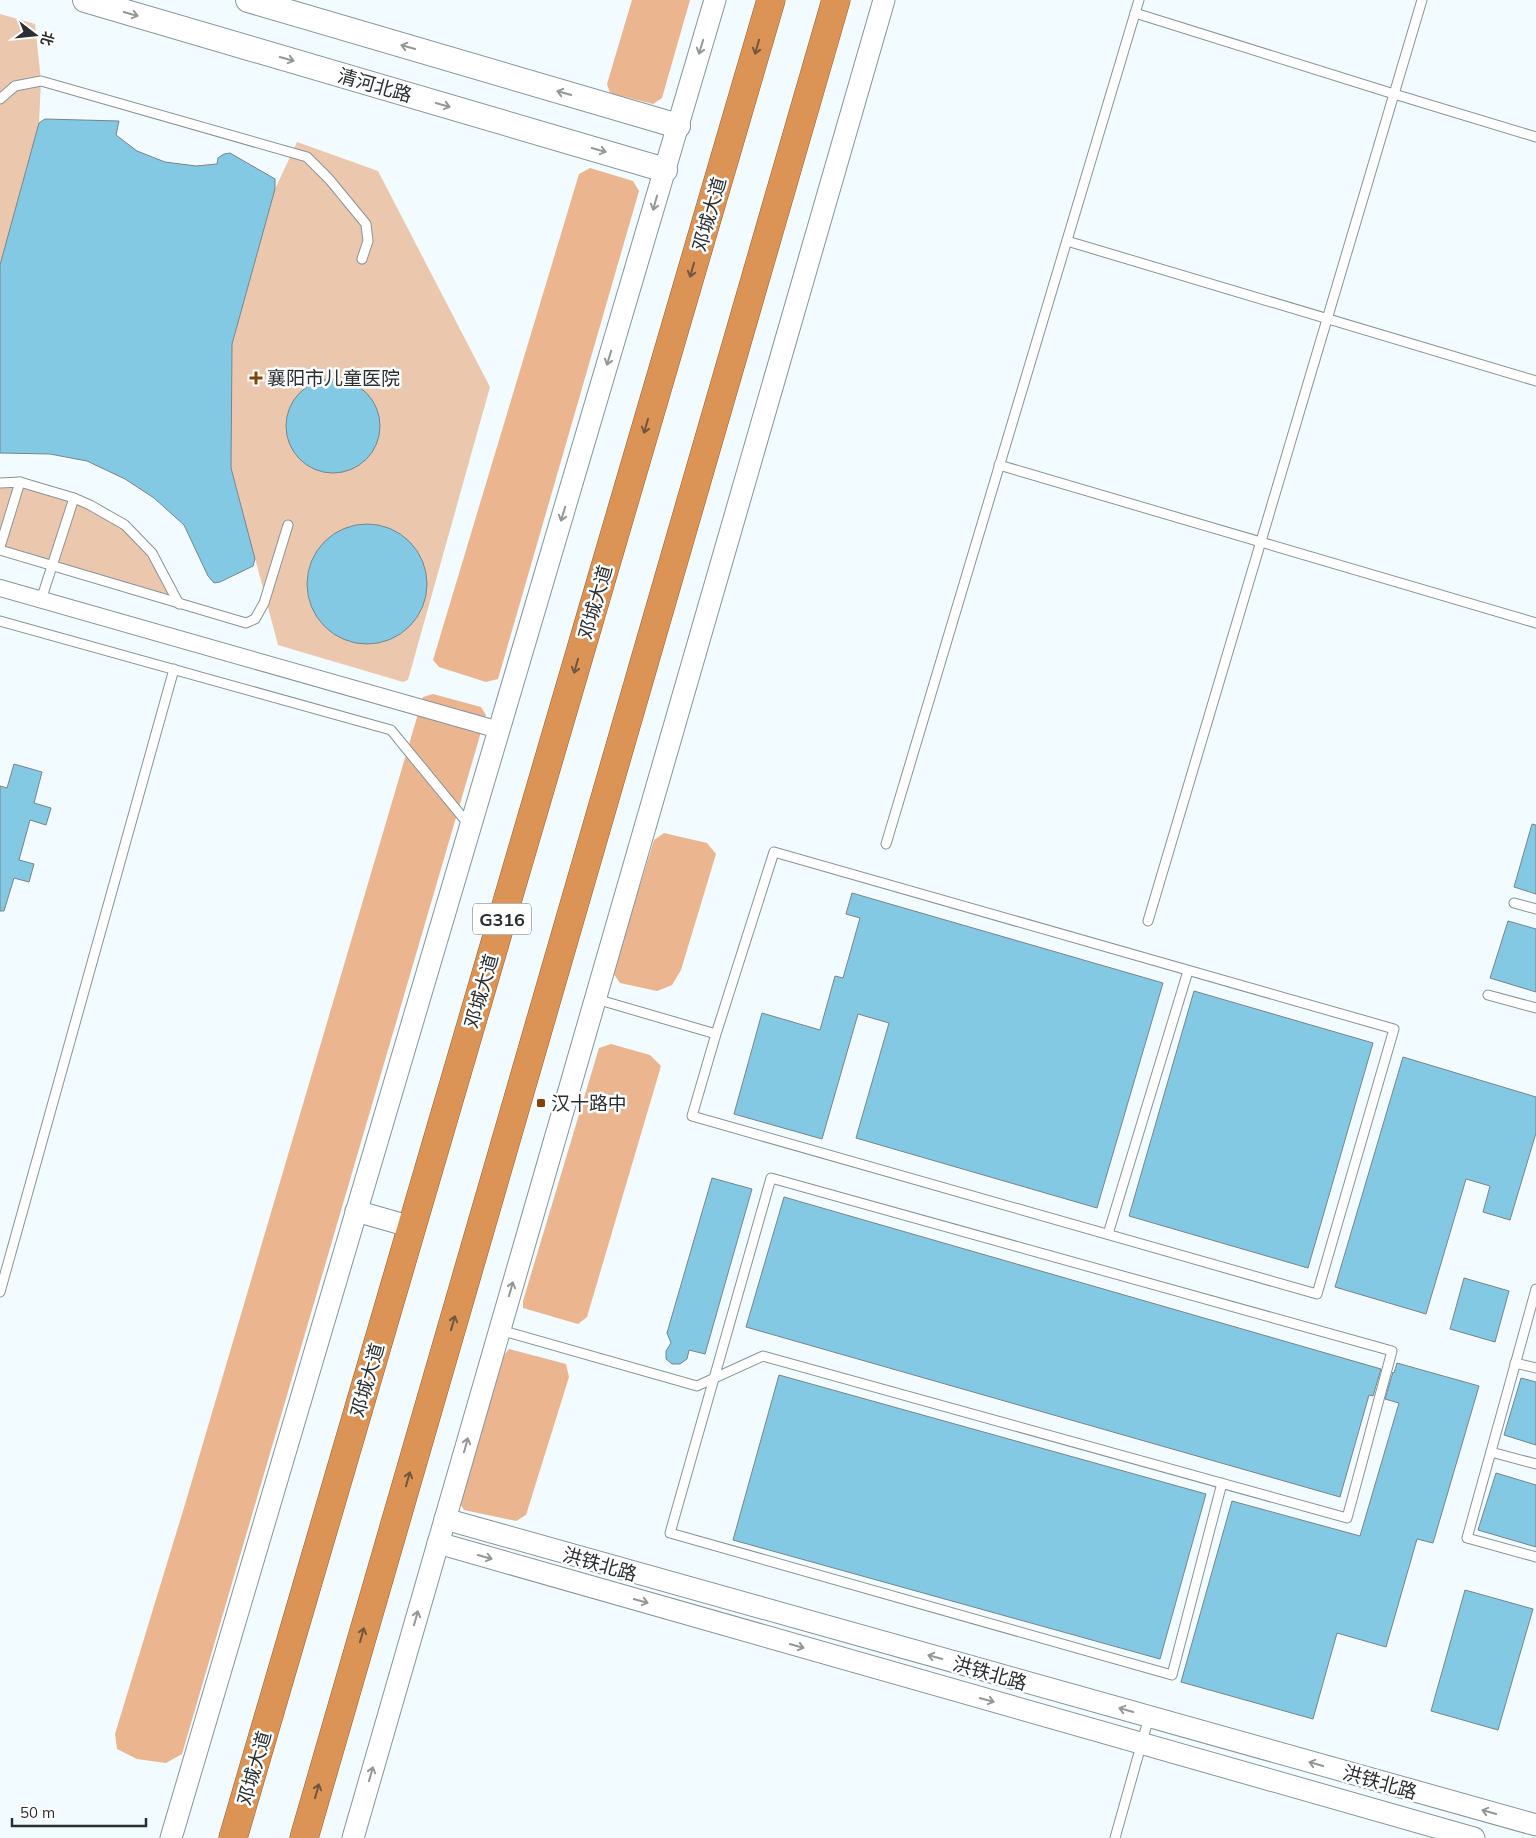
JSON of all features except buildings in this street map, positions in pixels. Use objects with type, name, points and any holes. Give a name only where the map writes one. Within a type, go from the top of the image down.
[{"type":"highway","name":"邓城大道","points":[[233,1838],[771,0]]},
{"type":"highway","points":[[304,1838],[836,0]]},
{"type":"main road","name":"清河北路","points":[[84,0],[665,170]]},
{"type":"main road","points":[[248,0],[678,126]]},
{"type":"street","points":[[171,1838],[715,0]]},
{"type":"street","points":[[352,1838],[884,0]]},
{"type":"street","points":[[0,588],[499,730]]},
{"type":"street","points":[[356,1211],[412,1227]]},
{"type":"street","name":"洪铁北路","points":[[445,1519],[1536,1825]]},
{"type":"street","name":"洪铁北路","points":[[438,1543],[1474,1838]]},
{"type":"lane","points":[[886,844],[1139,0]]},
{"type":"lane","points":[[1148,921],[1422,0]]},
{"type":"lane","points":[[1135,13],[1536,137]]},
{"type":"lane","points":[[0,99],[15,86],[41,81],[307,158],[329,178],[366,224],[368,241],[362,259]]},
{"type":"lane","points":[[1067,240],[1536,381]]},
{"type":"lane","points":[[1000,465],[1536,623]]},
{"type":"lane","points":[[20,482],[0,548],[52,566],[246,623],[255,619],[264,603],[288,525]]},
{"type":"lane","points":[[0,483],[20,482],[74,498],[125,525],[152,554],[179,604]]},
{"type":"lane","points":[[41,600],[74,498]]},
{"type":"lane","points":[[0,621],[391,730],[470,827]]},
{"type":"lane","points":[[0,1292],[174,669]]},
{"type":"lane","points":[[774,852],[1188,971],[1394,1029],[1317,1294],[692,1116],[774,852]]},
{"type":"lane","points":[[1514,903],[1536,909]]},
{"type":"lane","points":[[1108,1234],[1188,971]]},
{"type":"lane","points":[[1488,995],[1536,1008]]},
{"type":"lane","points":[[595,999],[716,1034]]},
{"type":"lane","points":[[500,1330],[697,1386],[714,1379],[763,1356],[1222,1483],[1347,1518],[1392,1351],[771,1178],[714,1379],[670,1533],[1172,1675],[1222,1483]]},
{"type":"lane","points":[[1536,1289],[1467,1538],[1536,1557]]},
{"type":"lane","points":[[1515,1363],[1536,1368]]},
{"type":"lane","points":[[1491,1452],[1536,1464]]},
{"type":"lane","points":[[1115,1838],[1150,1717]]},
{"type":"shaded area","points":[[632,0],[690,0],[662,98],[653,104],[610,93],[607,84]]},
{"type":"shaded area","points":[[0,14],[35,24],[41,81],[39,123],[0,265]]},
{"type":"shaded area","points":[[297,142],[378,171],[490,387],[408,680],[403,682],[278,645],[231,468],[232,344],[275,189]]},
{"type":"shaded area","points":[[590,168],[633,181],[639,191],[498,679],[486,682],[439,667],[433,660],[579,174]]},
{"type":"shaded area","points":[[20,482],[75,500],[109,516],[125,527],[152,554],[179,604],[0,550],[0,483]]},
{"type":"shaded area","points":[[433,694],[481,707],[486,715],[182,1754],[166,1763],[137,1759],[117,1749],[115,1734],[186,1501],[423,697]]},
{"type":"shaded area","points":[[664,833],[707,843],[716,854],[681,970],[672,985],[657,991],[620,983],[613,973],[654,840]]},
{"type":"shaded area","points":[[611,1044],[650,1055],[661,1066],[587,1317],[578,1324],[523,1308],[523,1301],[599,1048]]},
{"type":"shaded area","points":[[509,1349],[566,1364],[569,1377],[526,1515],[516,1521],[464,1510],[459,1502],[504,1355]]},
{"type":"place","name":"襄阳市儿童医院","points":[[256,378]]},
{"type":"place","name":"汉十路中","points":[[541,1103]]}]
